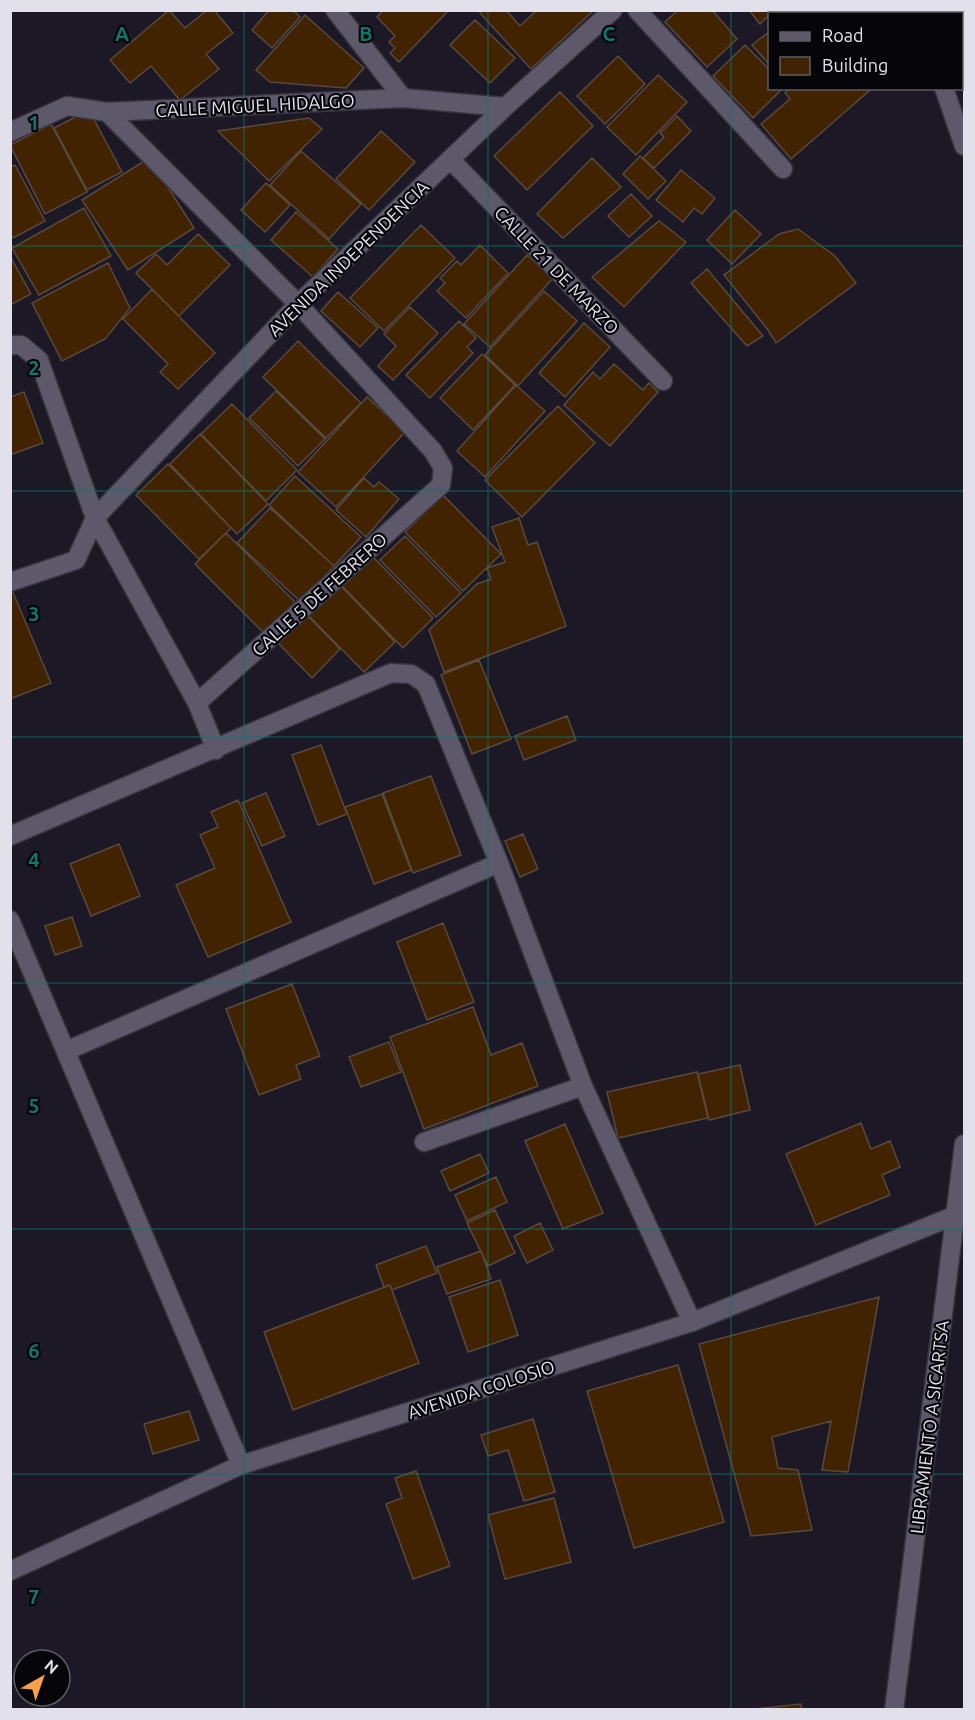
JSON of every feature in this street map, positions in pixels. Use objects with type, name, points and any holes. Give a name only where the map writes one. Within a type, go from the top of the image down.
[{"type":"street","points":[[335,10],[403,98]]},
{"type":"street","name":"AVENIDA INDEPENDENCIA","points":[[10,582],[76,560],[95,518],[298,304],[505,107],[613,10]]},
{"type":"street","points":[[637,10],[783,169]]},
{"type":"street","points":[[945,90],[964,146]]},
{"type":"street","name":"CALLE MIGUEL HIDALGO","points":[[10,132],[67,106],[107,112],[403,98],[505,107]]},
{"type":"street","points":[[107,112],[298,304]]},
{"type":"street","name":"CALLE 21 DE MARZO","points":[[450,159],[663,381]]},
{"type":"street","name":"CALLE 5 DE FEBRERO","points":[[196,703],[441,485],[443,468],[433,451],[298,304]]},
{"type":"street","points":[[10,345],[21,345],[39,360],[95,518],[196,703],[216,750]]},
{"type":"street","points":[[10,837],[391,673],[411,674],[426,684],[499,862],[583,1086],[692,1322]]},
{"type":"street","points":[[66,1052],[499,862]]},
{"type":"street","points":[[10,920],[241,1465]]},
{"type":"street","points":[[424,1143],[583,1086]]},
{"type":"street","name":"LIBRAMIENTO A SICARTSA","points":[[894,1710],[964,1144]]},
{"type":"street","name":"AVENIDA COLOSIO","points":[[10,1571],[241,1465],[692,1322],[956,1215]]},
{"type":"building","points":[[169,10],[185,28],[207,10],[214,10],[233,33],[206,54],[219,69],[180,100],[151,66],[130,83],[110,60]]},
{"type":"building","points":[[269,10],[293,10],[300,17],[272,48],[252,30]]},
{"type":"building","points":[[383,10],[449,10],[399,62],[390,53],[395,48],[389,42],[395,36],[377,17]]},
{"type":"building","points":[[482,10],[506,10],[520,26],[537,10],[594,10],[531,69],[480,13]]},
{"type":"building","points":[[678,10],[712,10],[737,39],[707,67],[665,22]]},
{"type":"building","points":[[749,10],[777,10],[768,12],[768,16],[760,24]]},
{"type":"building","points":[[305,15],[364,68],[346,88],[270,82],[256,70]]},
{"type":"building","points":[[475,20],[515,58],[490,83],[450,45]]},
{"type":"building","points":[[768,33],[768,63],[752,45]]},
{"type":"building","points":[[745,45],[768,68],[768,90],[781,90],[753,118],[713,76]]},
{"type":"building","points":[[618,56],[645,84],[605,124],[577,96]]},
{"type":"building","points":[[658,75],[687,102],[636,155],[607,127]]},
{"type":"building","points":[[788,90],[870,90],[791,159],[761,124],[790,99],[785,93]]},
{"type":"building","points":[[560,92],[593,126],[527,190],[494,156]]},
{"type":"building","points":[[89,110],[122,172],[87,190],[54,128]]},
{"type":"building","points":[[677,116],[691,131],[654,168],[643,158],[664,137],[660,133]]},
{"type":"building","points":[[309,118],[322,129],[269,181],[218,131]]},
{"type":"building","points":[[51,124],[87,192],[45,214],[10,145]]},
{"type":"building","points":[[381,131],[415,162],[369,210],[336,179]]},
{"type":"building","points":[[301,151],[361,204],[329,239],[270,185]]},
{"type":"building","points":[[640,156],[666,181],[648,199],[623,174]]},
{"type":"building","points":[[149,158],[194,228],[128,270],[82,200]]},
{"type":"building","points":[[592,158],[621,187],[563,238],[537,214]]},
{"type":"building","points":[[15,165],[45,221],[13,238],[10,234],[10,167]]},
{"type":"building","points":[[681,170],[715,198],[702,214],[694,208],[683,222],[656,200]]},
{"type":"building","points":[[266,183],[290,205],[265,232],[241,210]]},
{"type":"building","points":[[631,194],[652,216],[629,237],[608,216]]},
{"type":"building","points":[[84,208],[111,256],[39,295],[12,248]]},
{"type":"building","points":[[735,210],[761,234],[732,264],[707,240]]},
{"type":"building","points":[[296,212],[338,249],[313,277],[271,240]]},
{"type":"building","points":[[659,221],[686,242],[624,307],[592,277]]},
{"type":"building","points":[[421,225],[455,258],[384,331],[350,298]]},
{"type":"building","points":[[798,229],[835,256],[856,283],[776,343],[724,275],[779,234]]},
{"type":"building","points":[[198,234],[230,265],[179,316],[136,273],[156,254],[167,265]]},
{"type":"building","points":[[480,245],[508,273],[466,318],[437,291],[445,283],[440,278],[457,261],[461,265]]},
{"type":"building","points":[[527,255],[553,278],[490,347],[464,324]]},
{"type":"building","points":[[10,256],[31,294],[10,305]]},
{"type":"building","points":[[108,263],[130,308],[105,339],[62,361],[32,303]]},
{"type":"building","points":[[707,269],[763,336],[747,346],[691,283]]},
{"type":"building","points":[[152,289],[215,353],[178,389],[160,372],[168,364],[123,319]]},
{"type":"building","points":[[544,291],[577,321],[518,386],[485,355]]},
{"type":"building","points":[[338,292],[378,328],[360,347],[321,311]]},
{"type":"building","points":[[410,307],[438,333],[393,380],[378,366],[396,346],[384,334]]},
{"type":"building","points":[[459,321],[476,338],[467,347],[473,353],[430,398],[406,375]]},
{"type":"building","points":[[584,323],[610,347],[565,397],[539,373]]},
{"type":"building","points":[[298,341],[361,403],[326,438],[263,377]]},
{"type":"building","points":[[482,354],[515,385],[473,430],[440,398]]},
{"type":"building","points":[[614,364],[643,390],[649,383],[658,392],[610,446],[564,405],[593,372],[600,379]]},
{"type":"building","points":[[516,385],[545,411],[485,477],[457,451]]},
{"type":"building","points":[[276,391],[325,439],[298,466],[249,418]]},
{"type":"building","points":[[24,392],[43,443],[10,455],[10,397]]},
{"type":"building","points":[[367,397],[405,432],[336,507],[298,472]]},
{"type":"building","points":[[232,404],[297,470],[266,501],[201,434]]},
{"type":"building","points":[[558,406],[595,443],[522,517],[485,480]]},
{"type":"building","points":[[200,434],[268,504],[237,534],[170,464]]},
{"type":"building","points":[[168,464],[231,528],[199,559],[136,495]]},
{"type":"building","points":[[295,476],[361,537],[334,566],[269,505]]},
{"type":"building","points":[[364,478],[374,487],[379,482],[399,499],[366,537],[336,510]]},
{"type":"building","points":[[443,495],[501,554],[463,591],[405,532]]},
{"type":"building","points":[[270,508],[334,566],[301,602],[237,543]]},
{"type":"building","points":[[519,518],[528,545],[537,542],[566,626],[444,672],[429,630],[477,584],[491,579],[487,568],[505,562],[492,527]]},
{"type":"building","points":[[226,533],[295,602],[264,633],[195,564]]},
{"type":"building","points":[[405,536],[461,593],[436,617],[380,560]]},
{"type":"building","points":[[372,556],[433,618],[403,648],[342,586]]},
{"type":"building","points":[[338,583],[395,642],[364,672],[307,614]]},
{"type":"building","points":[[12,590],[51,683],[10,699],[10,591]]},
{"type":"building","points":[[306,614],[340,649],[312,678],[277,642]]},
{"type":"building","points":[[479,660],[511,739],[472,754],[441,675]]},
{"type":"building","points":[[567,716],[576,740],[524,760],[515,736]]},
{"type":"building","points":[[321,745],[347,814],[318,825],[292,755]]},
{"type":"building","points":[[431,776],[461,855],[413,873],[383,793]]},
{"type":"building","points":[[266,793],[285,836],[262,846],[242,803]]},
{"type":"building","points":[[382,794],[411,870],[374,884],[345,807]]},
{"type":"building","points":[[238,800],[291,922],[208,957],[176,885],[215,868],[200,835],[218,827],[211,812]]},
{"type":"building","points":[[523,834],[538,869],[520,877],[505,841]]},
{"type":"building","points":[[119,844],[140,896],[91,916],[70,864]]},
{"type":"building","points":[[72,917],[82,946],[55,955],[45,926]]},
{"type":"building","points":[[443,923],[474,1002],[427,1020],[397,942]]},
{"type":"building","points":[[292,984],[320,1056],[296,1065],[301,1079],[259,1095],[226,1009]]},
{"type":"building","points":[[473,1007],[491,1055],[522,1043],[538,1086],[424,1129],[390,1037]]},
{"type":"building","points":[[389,1042],[401,1072],[361,1087],[349,1057]]},
{"type":"building","points":[[740,1065],[750,1110],[709,1120],[698,1074]]},
{"type":"building","points":[[697,1072],[708,1118],[618,1138],[607,1092]]},
{"type":"building","points":[[861,1123],[871,1149],[890,1141],[900,1167],[882,1175],[890,1195],[816,1225],[786,1154]]},
{"type":"building","points":[[565,1124],[603,1213],[563,1229],[525,1141]]},
{"type":"building","points":[[480,1154],[489,1173],[450,1191],[441,1171]]},
{"type":"building","points":[[496,1177],[507,1202],[467,1221],[455,1195]]},
{"type":"building","points":[[495,1210],[515,1253],[488,1266],[467,1223]]},
{"type":"building","points":[[540,1223],[553,1250],[527,1263],[514,1236]]},
{"type":"building","points":[[426,1246],[437,1273],[392,1290],[390,1285],[384,1287],[376,1265]]},
{"type":"building","points":[[481,1251],[491,1279],[447,1294],[437,1267]]},
{"type":"building","points":[[500,1280],[518,1335],[468,1352],[449,1297]]},
{"type":"building","points":[[390,1285],[419,1363],[293,1410],[264,1332]]},
{"type":"building","points":[[879,1297],[848,1472],[822,1470],[831,1421],[772,1437],[778,1468],[798,1470],[812,1530],[751,1536],[699,1344]]},
{"type":"building","points":[[678,1365],[724,1522],[634,1548],[587,1391]]},
{"type":"building","points":[[189,1411],[199,1440],[153,1454],[144,1424]]},
{"type":"building","points":[[533,1419],[555,1492],[524,1501],[508,1450],[488,1456],[481,1435]]},
{"type":"building","points":[[416,1471],[450,1566],[413,1579],[386,1504],[402,1498],[395,1478]]},
{"type":"building","points":[[554,1498],[571,1562],[505,1579],[488,1515]]},
{"type":"building","points":[[801,1704],[802,1710],[745,1710]]}]
